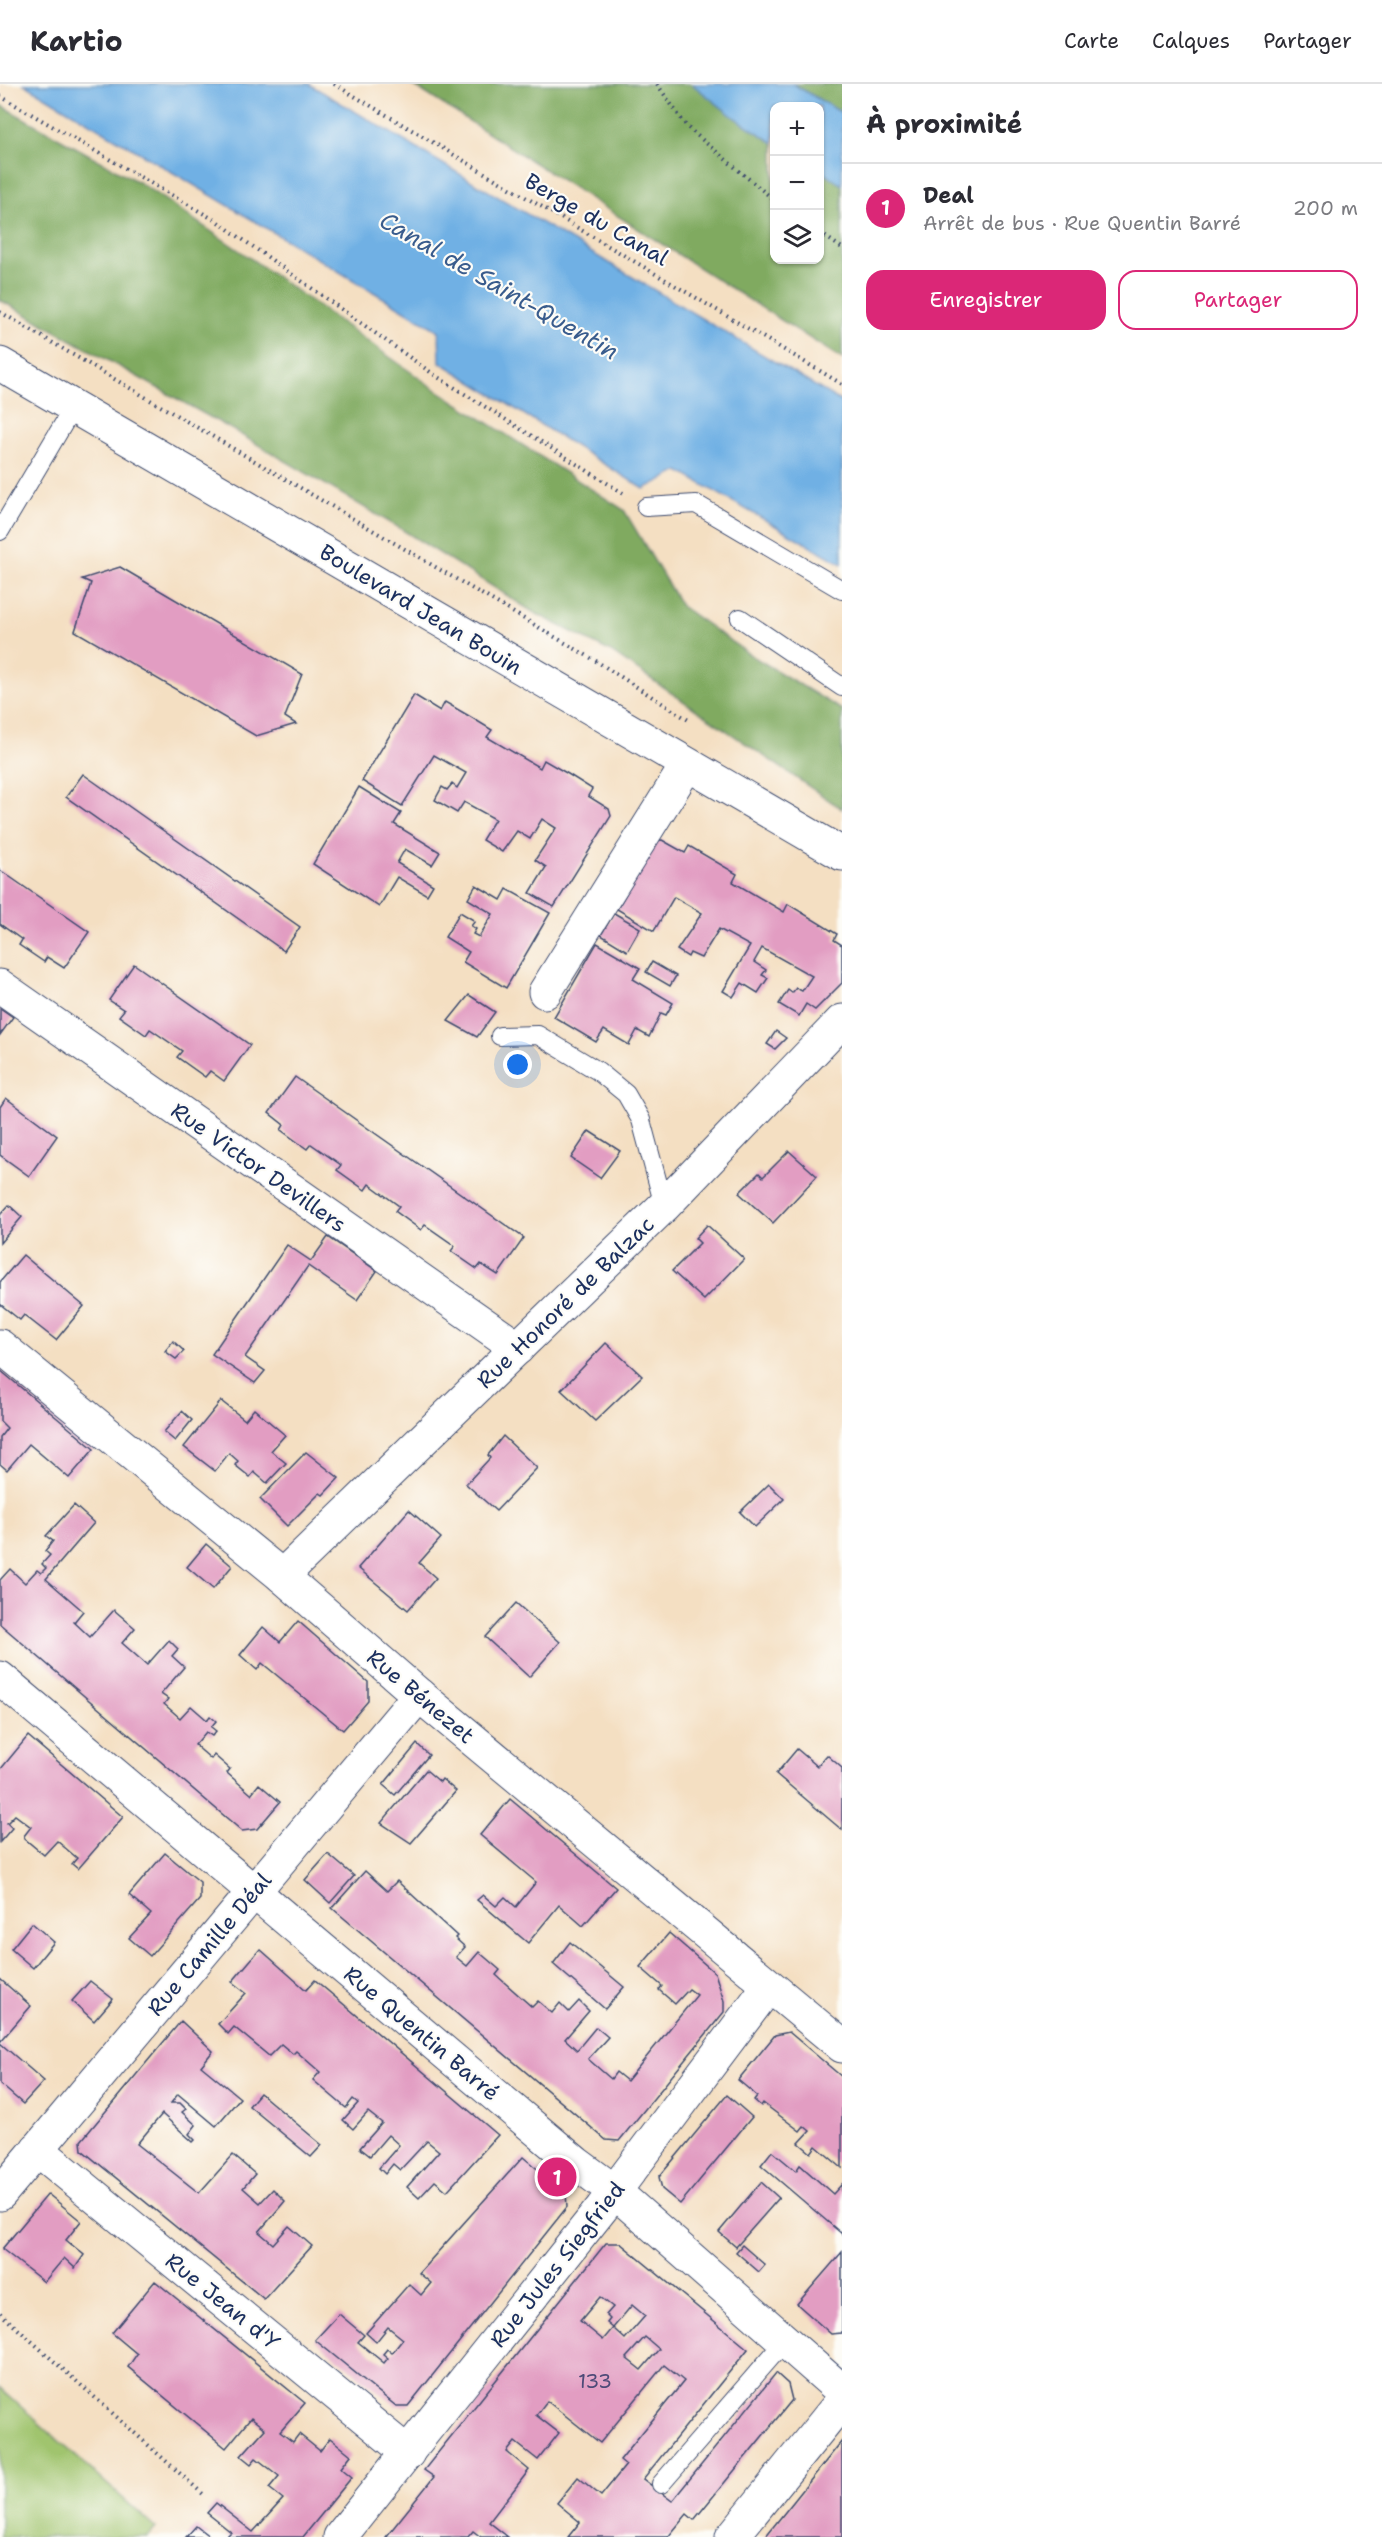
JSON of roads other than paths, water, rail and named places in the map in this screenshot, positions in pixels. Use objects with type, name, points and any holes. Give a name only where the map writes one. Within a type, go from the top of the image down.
[{"type":"street","name":"Boulevard Jean Bouin","points":[[0,364],[842,854]]},
{"type":"street","points":[[545,992],[687,765]]},
{"type":"street","name":"Rue Victor Devillers","points":[[0,986],[518,1348]]},
{"type":"street","name":"Rue Honoré de Balzac","points":[[282,1576],[664,1206],[842,1021]]},
{"type":"street","name":"Rue Bénezet","points":[[0,1346],[282,1576],[419,1695],[842,2046]]},
{"type":"street","name":"Rue Quentin Barré","points":[[0,1678],[576,2163],[614,2191],[842,2391]]},
{"type":"street","name":"Rue Camille Déal","points":[[0,2193],[419,1695]]},
{"type":"street","name":"Rue Jules Siegfried","points":[[340,2537],[614,2191],[768,1986]]},
{"type":"street","name":"Rue Jean d'Y","points":[[38,2149],[408,2453]]},
{"type":"street","points":[[732,2537],[842,2401]]},
{"type":"lane","points":[[0,531],[74,406]]},
{"type":"lane","points":[[646,507],[696,504],[842,590]]},
{"type":"lane","points":[[740,618],[842,687]]},
{"type":"lane","points":[[500,1036],[538,1035],[598,1071],[626,1094],[642,1120],[664,1206]]},
{"type":"lane","points":[[661,2484],[785,2341]]},
{"type":"water","name":"Canal de Saint-Quentin","points":[[24,84],[309,84],[842,402],[842,564],[679,471],[644,489],[440,362],[439,331]]},
{"type":"water","points":[[692,84],[793,84],[823,102],[770,102],[770,140],[735,118]]},
{"type":"water","points":[[824,102],[842,113],[842,185],[824,173]]},
{"type":"place","name":"Deal","points":[[557,2177]]}]
